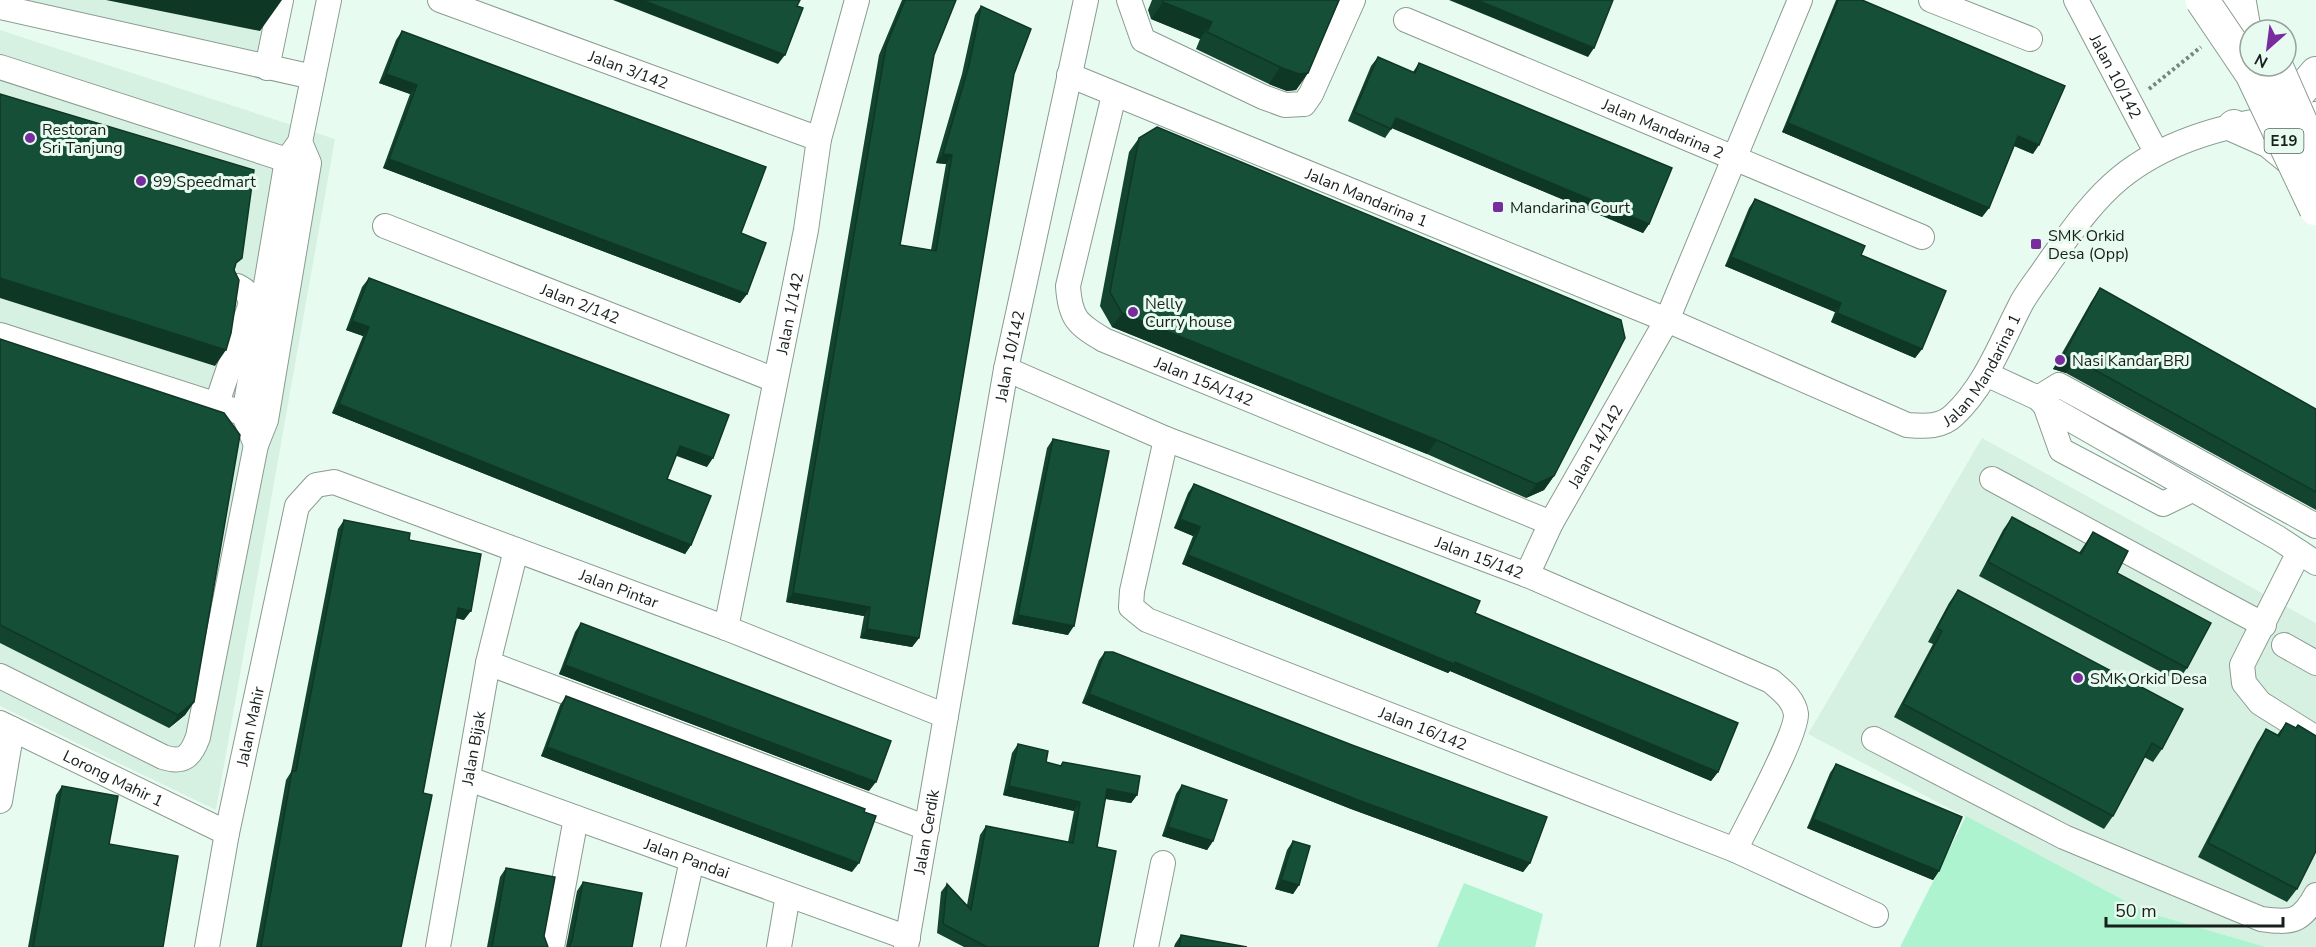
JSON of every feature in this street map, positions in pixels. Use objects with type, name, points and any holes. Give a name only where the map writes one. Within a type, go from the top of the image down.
[{"type":"highway","name":"E19","points":[[2202,0],[2238,44]]},
{"type":"highway","points":[[2238,0],[2243,18]]},
{"type":"highway","points":[[2238,0],[2248,18]]},
{"type":"highway","name":"E19","points":[[2262,78],[2316,209]]},
{"type":"highway","name":"E19","points":[[2264,78],[2316,157]]},
{"type":"main road","points":[[2279,116],[2316,73]]},
{"type":"main road","points":[[2234,126],[2270,142],[2316,180]]},
{"type":"street","points":[[267,68],[281,0]]},
{"type":"street","points":[[0,675],[163,757],[173,761],[184,760],[192,754],[198,737],[256,445],[255,418],[299,155],[328,0]]},
{"type":"street","name":"Jalan 3/142","points":[[440,0],[819,139]]},
{"type":"street","name":"Jalan 1/142","points":[[726,628],[806,230],[819,139],[857,0]]},
{"type":"street","name":"Jalan 10/142","points":[[946,716],[1006,369],[1086,0]]},
{"type":"street","points":[[1129,0],[1143,40],[1285,105],[1304,105],[1353,0]]},
{"type":"street","points":[[1667,320],[1736,159],[1800,0]]},
{"type":"street","points":[[1931,0],[2030,39]]},
{"type":"street","name":"Jalan 10/142","points":[[2076,0],[2156,152]]},
{"type":"street","points":[[0,7],[313,77]]},
{"type":"street","name":"Jalan Mandarina 2","points":[[1406,20],[1922,237]]},
{"type":"street","points":[[0,67],[299,155]]},
{"type":"street","name":"Jalan Mandarina 1","points":[[1069,75],[1667,320],[1907,425],[1931,427],[1953,416],[1986,374],[2024,299],[2085,213],[2119,178],[2156,152],[2234,126],[2279,116],[2316,114]]},
{"type":"street","name":"Jalan 15A/142","points":[[1114,94],[1068,286],[1070,309],[1081,327],[1104,340],[1551,523]]},
{"type":"street","name":"Jalan Mandarina 1","points":[[2234,126],[2270,129],[2316,139]]},
{"type":"street","name":"Jalan 2/142","points":[[385,226],[775,380]]},
{"type":"street","points":[[216,406],[250,306],[250,298],[246,291],[237,286]]},
{"type":"street","name":"Jalan 14/142","points":[[1527,574],[1551,523],[1667,320]]},
{"type":"street","points":[[0,335],[255,418]]},
{"type":"street","name":"Jalan 15/142","points":[[1006,369],[1166,438],[1527,574],[1771,681],[1790,698],[1796,714],[1791,735],[1735,850]]},
{"type":"street","points":[[1986,374],[2042,402],[2308,558],[2264,625],[2242,665],[2244,683],[2260,703],[2316,738]]},
{"type":"street","points":[[2042,402],[2059,385],[2316,526]]},
{"type":"street","name":"Jalan 16/142","points":[[1166,438],[1132,591],[1131,607],[1146,620],[1735,850],[1876,915]]},
{"type":"street","points":[[1992,479],[2264,625]]},
{"type":"street","name":"Jalan Pintar","points":[[297,506],[316,486],[334,482],[726,628],[946,716]]},
{"type":"street","name":"Jalan Mahir","points":[[207,947],[227,833],[297,506]]},
{"type":"street","name":"Jalan Bijak","points":[[438,947],[488,663],[516,550]]},
{"type":"street","points":[[2284,645],[2316,663]]},
{"type":"street","points":[[488,663],[927,828]]},
{"type":"street","name":"Jalan Cerdik","points":[[907,943],[946,716]]},
{"type":"street","points":[[0,801],[6,726]]},
{"type":"street","name":"Lorong Mahir 1","points":[[6,726],[227,833]]},
{"type":"street","points":[[1874,739],[2064,837],[2261,919],[2286,923],[2297,919],[2309,909],[2316,896]]},
{"type":"street","name":"Jalan Pandai","points":[[469,779],[788,895],[907,943]]},
{"type":"street","points":[[552,947],[576,818]]},
{"type":"street","points":[[674,947],[692,860]]},
{"type":"street","points":[[1146,947],[1163,863]]},
{"type":"street","points":[[779,947],[788,895]]},
{"type":"path","points":[[2130,104],[2200,50],[2202,40]]},
{"type":"shaded area","points":[[4,0],[276,0],[259,80]]},
{"type":"shaded area","points":[[0,30],[335,139],[216,810],[0,706]]},
{"type":"shaded area","name":"SMK Orkid Desa","points":[[1982,438],[2316,623],[2316,947],[2266,947],[2146,912],[1808,734]]},
{"type":"green space","points":[[1966,816],[2146,912],[2266,947],[1900,947]]},
{"type":"green space","points":[[1464,883],[1543,914],[1535,947],[1437,947]]},
{"type":"building","points":[[642,0],[800,0],[797,6],[803,8],[785,55]]},
{"type":"building","points":[[905,0],[956,0],[934,55],[900,245],[936,251],[952,155],[943,154],[969,65],[981,6],[1031,29],[1014,74],[919,638],[867,629],[870,607],[793,593],[886,46]]},
{"type":"building","points":[[1162,0],[1339,0],[1308,73],[1299,74],[1207,32],[1212,22]]},
{"type":"building","points":[[1477,0],[1613,0],[1594,48]]},
{"type":"building","points":[[1838,0],[1862,0],[2065,86],[2039,145],[2018,136],[1989,208],[1788,123]]},
{"type":"building","points":[[402,31],[766,167],[741,233],[766,243],[747,294],[389,159],[417,85],[386,74]]},
{"type":"building","points":[[1378,57],[1415,73],[1419,63],[1672,168],[1649,224],[1396,118],[1391,129],[1354,112]]},
{"type":"building","points":[[0,94],[254,170],[242,258],[236,263],[234,270],[239,280],[231,333],[226,350],[0,278]]},
{"type":"building","points":[[1157,127],[1621,320],[1625,338],[1554,476],[1536,484],[1437,440],[1122,313],[1110,292],[1139,138]]},
{"type":"building","points":[[1755,199],[1865,246],[1861,255],[1946,291],[1922,349],[1837,313],[1841,303],[1731,257]]},
{"type":"building","points":[[369,278],[729,415],[713,458],[680,446],[667,479],[711,496],[691,545],[339,404],[369,327],[352,321]]},
{"type":"building","points":[[2100,288],[2316,409],[2316,492],[2075,359],[2063,356]]},
{"type":"building","points":[[0,339],[224,413],[240,435],[194,702],[178,715],[0,625]]},
{"type":"building","points":[[1053,439],[1109,451],[1074,626],[1018,615]]},
{"type":"building","points":[[1194,484],[1480,601],[1475,613],[1738,723],[1718,772],[1455,662],[1454,664],[1188,555],[1200,527],[1180,519]]},
{"type":"building","points":[[2012,517],[2081,554],[2093,532],[2128,551],[2117,573],[2211,623],[2187,668],[1988,562]]},
{"type":"building","points":[[344,520],[410,533],[409,540],[481,554],[471,611],[458,608],[423,793],[432,795],[401,947],[261,947],[292,771],[296,771]]},
{"type":"building","points":[[1958,590],[2183,709],[2162,749],[2152,743],[2113,816],[1903,704],[1942,631],[1937,628]]},
{"type":"building","points":[[581,623],[891,741],[876,782],[565,665]]},
{"type":"building","points":[[1105,652],[1113,652],[1352,745],[1547,817],[1530,863],[1358,800],[1089,694]]},
{"type":"building","points":[[566,696],[865,809],[864,812],[876,816],[859,863],[547,747]]},
{"type":"building","points":[[2286,723],[2296,728],[2298,725],[2316,736],[2316,851],[2297,889],[2208,843],[2266,729],[2279,736]]},
{"type":"building","points":[[1018,744],[1048,751],[1046,762],[1061,766],[1063,762],[1140,776],[1137,795],[1107,789],[1097,847],[1116,851],[1098,947],[987,947],[943,924],[947,884],[971,910],[986,826],[1073,843],[1080,802],[1009,786]]},
{"type":"building","points":[[1836,764],[1962,817],[1939,871],[1813,819]]},
{"type":"building","points":[[1182,785],[1227,800],[1213,841],[1168,827]]},
{"type":"building","points":[[62,786],[118,796],[109,844],[178,856],[163,947],[33,947]]},
{"type":"building","points":[[1293,841],[1310,846],[1299,885],[1281,880]]},
{"type":"building","points":[[506,868],[555,877],[544,936],[548,947],[492,947]]},
{"type":"building","points":[[583,882],[642,893],[632,947],[569,947]]},
{"type":"building","points":[[1181,935],[1247,947],[1179,947]]},
{"type":"place","name":"Restoran Sri Tanjung","points":[[30,138]]},
{"type":"place","name":"99 Speedmart","points":[[141,181]]},
{"type":"place","name":"Mandarina Court","points":[[1498,207]]},
{"type":"place","name":"SMK Orkid Desa (Opp)","points":[[2036,244]]},
{"type":"place","name":"Nelly Curry house","points":[[1133,312]]},
{"type":"place","name":"Nasi Kandar BRJ","points":[[2060,360]]},
{"type":"place","name":"SMK Orkid Desa","points":[[2078,678]]}]
